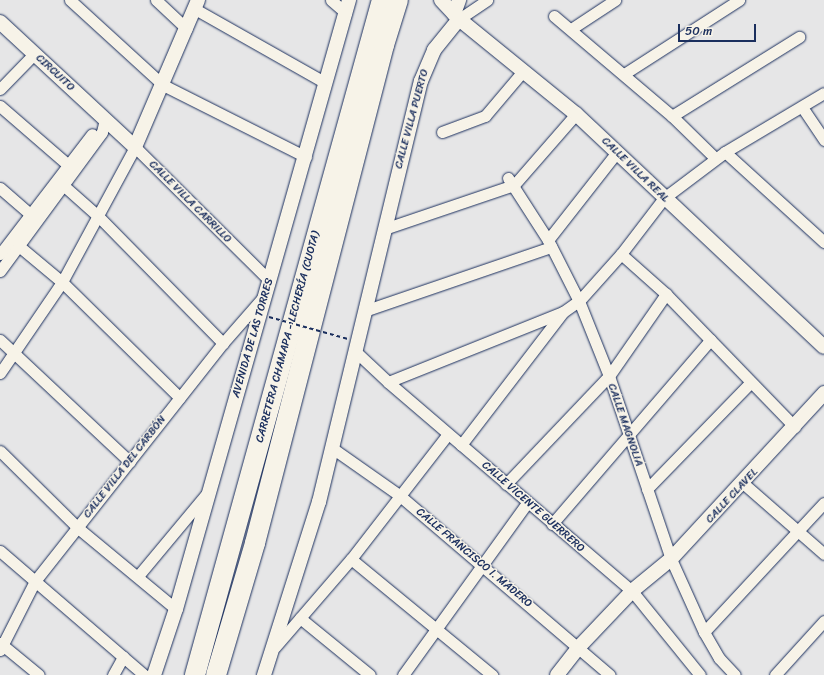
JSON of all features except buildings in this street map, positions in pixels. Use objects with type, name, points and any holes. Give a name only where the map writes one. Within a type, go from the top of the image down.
[{"type":"highway","name":"CARRETERA CHAMAPA - LECHERÍA (CUOTA)","points":[[195,675],[382,0]]},
{"type":"highway","name":"CARRETERA CHAMAPA - LECHERÍA (CUOTA)","points":[[216,675],[255,543],[384,45],[398,0]]},
{"type":"street","points":[[70,0],[163,86],[306,157]]},
{"type":"street","points":[[156,0],[187,29]]},
{"type":"street","points":[[331,0],[347,7]]},
{"type":"street","name":"CALLE VILLA REAL","points":[[441,0],[457,16],[576,114],[824,347]]},
{"type":"street","name":"CALLE VILLA PUERTO","points":[[332,448],[352,345],[364,311],[421,81],[434,50],[457,16],[459,0]]},
{"type":"street","points":[[457,16],[487,0]]},
{"type":"street","points":[[572,29],[615,0]]},
{"type":"street","points":[[624,74],[739,0]]},
{"type":"street","points":[[0,373],[62,282],[99,217],[135,147],[163,86],[197,4],[324,82]]},
{"type":"street","name":"AVENIDA DE LAS TORRES","points":[[154,675],[176,609],[211,488],[265,295],[306,157],[324,82],[347,7]]},
{"type":"street","points":[[554,16],[572,29],[672,116],[715,158]]},
{"type":"street","name":"CIRCUITO","points":[[0,22],[106,123]]},
{"type":"street","points":[[672,116],[798,37]]},
{"type":"street","points":[[0,89],[35,54]]},
{"type":"street","points":[[442,132],[485,116],[523,71]]},
{"type":"street","points":[[388,382],[563,312],[579,301],[621,254],[664,198],[715,158],[824,94]]},
{"type":"street","points":[[0,106],[67,164]]},
{"type":"street","points":[[802,107],[824,140]]},
{"type":"street","points":[[384,228],[511,181],[576,114]]},
{"type":"street","points":[[0,254],[29,213],[95,129],[106,123]]},
{"type":"street","points":[[0,271],[20,247],[102,132],[106,123]]},
{"type":"street","name":"CALLE VILLA CARRILLO","points":[[106,123],[135,147],[270,281]]},
{"type":"street","points":[[364,311],[550,243],[617,152]]},
{"type":"street","points":[[725,152],[824,242]]},
{"type":"street","name":"CALLE MAGNOLIA","points":[[511,181],[550,243],[579,301],[609,376],[671,559],[704,632],[719,658],[735,675]]},
{"type":"street","points":[[63,185],[99,217],[223,343]]},
{"type":"street","points":[[0,188],[29,213]]},
{"type":"street","points":[[20,247],[62,282],[180,398]]},
{"type":"street","points":[[621,254],[666,294],[750,383],[795,427]]},
{"type":"street","points":[[506,484],[609,376],[666,294]]},
{"type":"street","name":"CALLE VILLA DEL CARBÓN","points":[[1,646],[35,581],[223,343],[265,295]]},
{"type":"street","points":[[461,445],[563,312]]},
{"type":"street","points":[[0,340],[14,351],[130,462]]},
{"type":"street","points":[[552,524],[710,340]]},
{"type":"street","name":"CALLE VICENTE GUERRERO","points":[[352,345],[388,382],[527,503],[632,591],[700,675]]},
{"type":"street","points":[[647,489],[750,383]]},
{"type":"street","name":"CALLE CLAVEL","points":[[557,675],[578,648],[632,591],[671,559],[744,484],[824,394]]},
{"type":"street","points":[[272,651],[351,559],[448,434]]},
{"type":"street","points":[[264,675],[319,502],[332,448]]},
{"type":"street","name":"CALLE FRANCISCO I. MADERO","points":[[332,448],[399,496],[482,564],[610,675]]},
{"type":"street","points":[[0,451],[78,528],[138,576],[176,609]]},
{"type":"street","points":[[744,484],[824,554]]},
{"type":"street","points":[[138,576],[211,488]]},
{"type":"street","points":[[403,675],[527,503]]},
{"type":"street","points":[[704,632],[824,503]]},
{"type":"street","points":[[0,551],[144,675]]},
{"type":"street","points":[[351,559],[437,628],[492,675]]},
{"type":"street","points":[[300,618],[370,675]]},
{"type":"street","points":[[775,675],[824,621]]},
{"type":"street","points":[[1,646],[39,675]]},
{"type":"street","points":[[113,675],[123,657]]},
{"type":"path","points":[[269,317],[352,345]]}]
